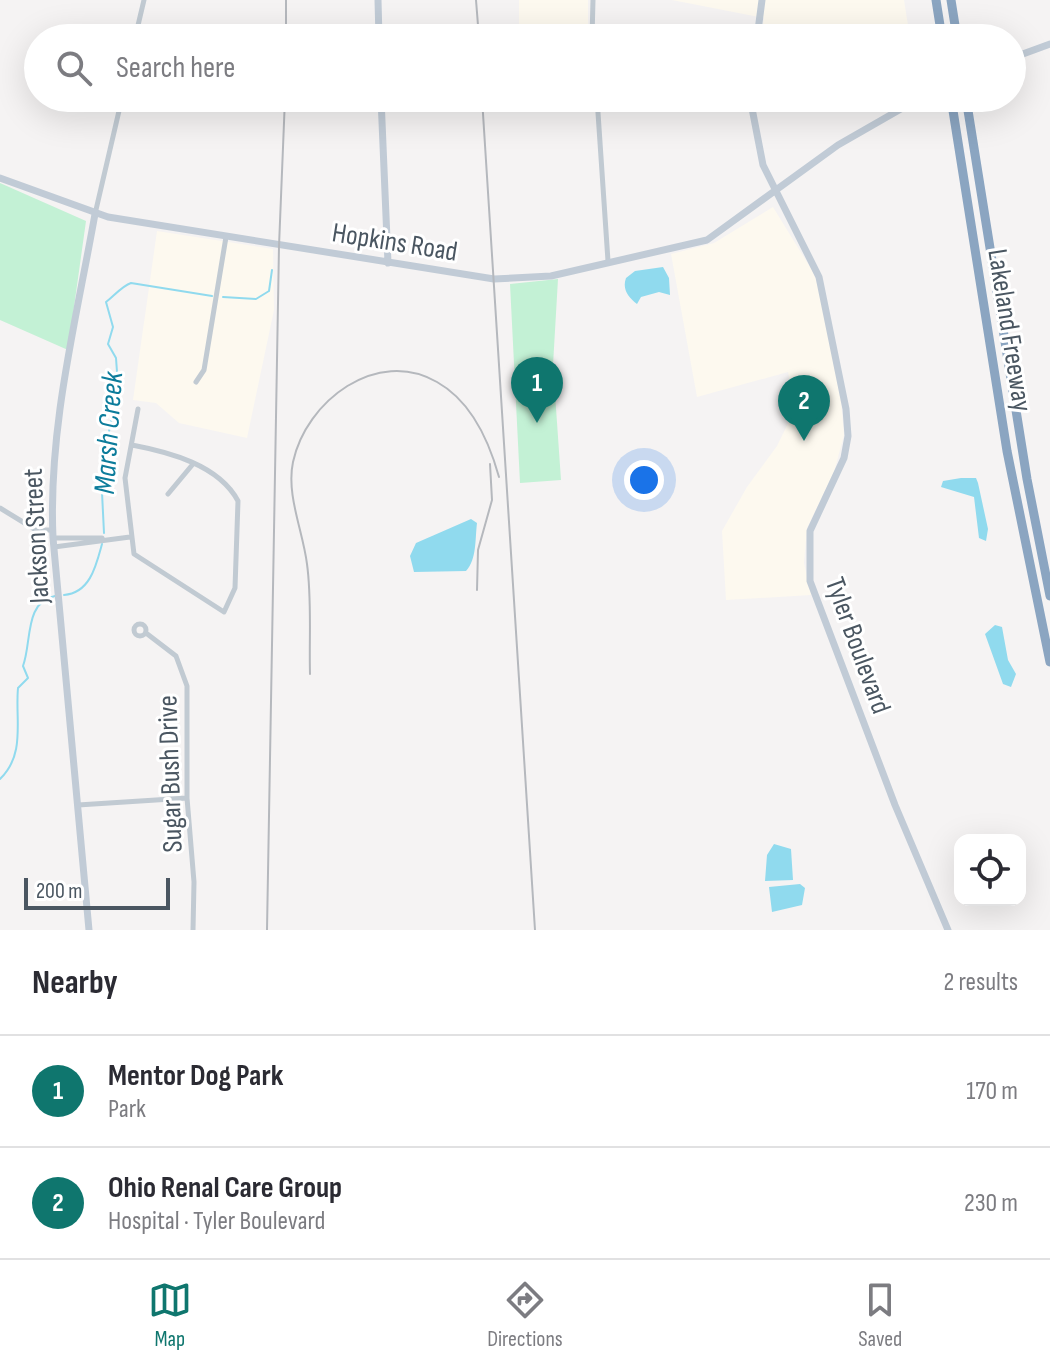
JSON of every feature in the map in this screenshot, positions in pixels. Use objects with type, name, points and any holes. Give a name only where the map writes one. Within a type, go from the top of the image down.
[{"type":"highway","points":[[936,0],[940,24]]},
{"type":"highway","points":[[951,0],[955,24]]},
{"type":"highway","name":"Lakeland Freeway","points":[[953,112],[1007,451],[1050,662]]},
{"type":"highway","name":"Lakeland Freeway","points":[[968,112],[1027,479],[1050,596]]},
{"type":"street","points":[[138,24],[144,0]]},
{"type":"street","points":[[378,0],[379,24]]},
{"type":"street","points":[[592,24],[593,0]]},
{"type":"street","points":[[759,24],[762,0]]},
{"type":"street","points":[[1026,53],[1050,44]]},
{"type":"street","name":"Jackson Street","points":[[89,930],[53,534],[54,454],[95,214],[119,112]]},
{"type":"street","points":[[382,112],[388,263]]},
{"type":"street","points":[[598,112],[608,261]]},
{"type":"street","name":"Tyler Boulevard","points":[[753,112],[763,165],[819,277],[846,409],[848,436],[844,458],[810,531],[810,581],[895,805],[948,930]]},
{"type":"street","name":"Hopkins Road","points":[[0,178],[95,214],[388,263],[517,279],[551,276],[707,240],[775,194],[838,145],[896,112]]},
{"type":"street","points":[[196,382],[204,370],[226,237]]},
{"type":"street","points":[[132,445],[173,453],[232,489],[238,501],[235,588],[224,612],[134,554],[125,478],[138,409]]},
{"type":"street","points":[[168,494],[193,464]]},
{"type":"street","points":[[0,508],[36,530],[102,539]]},
{"type":"street","points":[[54,547],[130,537]]},
{"type":"street","name":"Sugar Bush Drive","points":[[146,633],[172,651],[186,678],[193,930]]},
{"type":"street","points":[[78,805],[187,798]]},
{"type":"shaded area","points":[[519,0],[588,0],[588,24],[519,24]]},
{"type":"shaded area","points":[[672,0],[904,0],[908,24],[763,24],[764,18]]},
{"type":"shaded area","points":[[773,207],[813,272],[820,291],[841,402],[844,435],[834,472],[807,528],[804,563],[811,595],[726,600],[722,531],[747,487],[777,446],[795,409],[788,372],[697,397],[671,254],[714,243]]},
{"type":"shaded area","points":[[157,231],[273,249],[274,310],[247,438],[179,423],[156,403],[133,400]]},
{"type":"green space","points":[[0,183],[86,221],[68,350],[0,320]]},
{"type":"green space","points":[[558,279],[553,365],[561,480],[520,483],[510,284]]},
{"type":"water","points":[[663,267],[669,278],[670,295],[659,292],[641,297],[637,304],[631,299],[625,286],[626,278],[635,271]]},
{"type":"water","points":[[976,478],[978,483],[988,529],[986,541],[979,538],[974,497],[941,487],[943,481]]},
{"type":"water","points":[[471,519],[477,523],[476,542],[472,561],[466,571],[414,572],[410,556],[416,543]]},
{"type":"water","points":[[995,625],[1002,627],[1008,660],[1016,674],[1011,687],[1003,684],[985,634]]},
{"type":"water","points":[[774,844],[791,849],[793,880],[765,881],[767,855]]},
{"type":"water","points":[[800,884],[805,888],[802,905],[772,912],[769,887]]},
{"type":"waterway","name":"Marsh Creek","points":[[223,297],[256,299],[269,291],[272,270]]},
{"type":"waterway","name":"Marsh Creek","points":[[104,533],[101,472],[118,386],[116,358],[108,344],[113,327],[106,302],[131,283],[212,296]]},
{"type":"waterway","name":"Marsh Creek","points":[[64,595],[86,584],[102,544]]},
{"type":"waterway","name":"Marsh Creek","points":[[0,779],[8,769],[16,748],[18,688],[28,678],[23,666],[34,614],[38,606],[55,596]]},
{"type":"railway","points":[[286,0],[286,24]]},
{"type":"railway","points":[[476,0],[478,24]]},
{"type":"railway","points":[[267,930],[279,246],[284,112]]},
{"type":"railway","points":[[483,112],[535,930]]},
{"type":"railway","points":[[310,674],[309,578],[291,475],[300,440],[328,401],[347,386],[368,376],[391,371],[414,373],[437,382],[460,400],[477,423],[499,477]]},
{"type":"railway","points":[[477,590],[478,550],[492,500],[490,464]]},
{"type":"place","name":"Mentor Dog Park","points":[[537,423]]},
{"type":"place","name":"Ohio Renal Care Group","points":[[804,441]]}]
